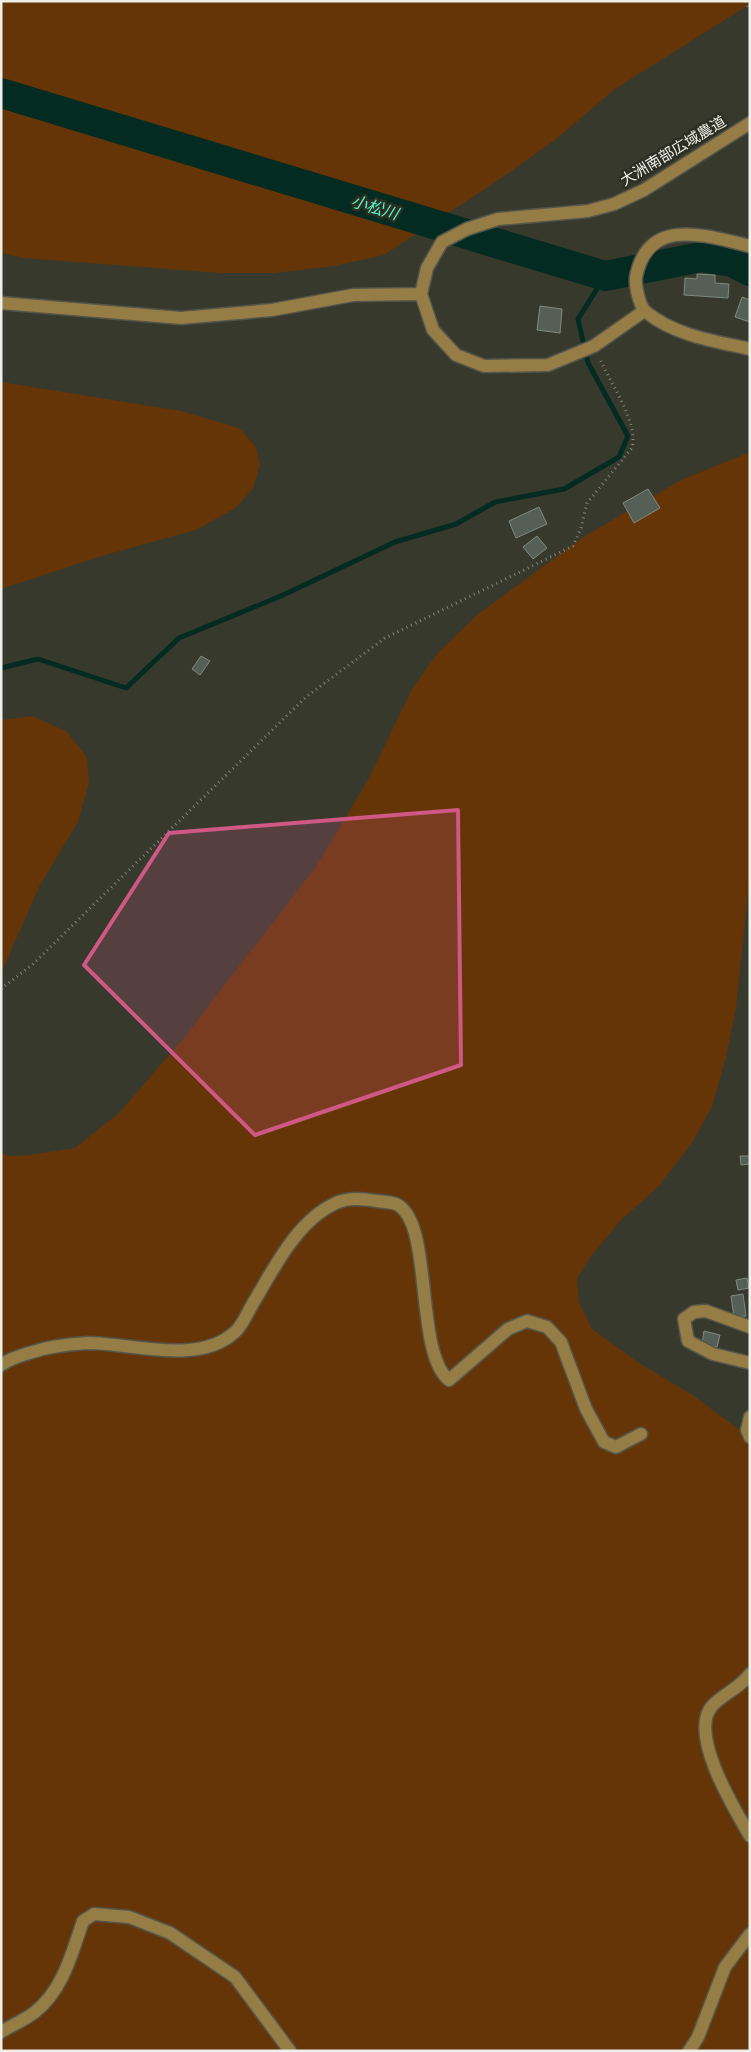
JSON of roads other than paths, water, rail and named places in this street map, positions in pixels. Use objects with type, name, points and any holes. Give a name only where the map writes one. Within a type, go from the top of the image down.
[{"type":"street","name":"大洲南部広域農道","points":[[421,294],[428,268],[442,242],[468,229],[498,219],[588,211],[614,204],[644,190],[750,123]]},
{"type":"street","points":[[750,246],[685,232],[664,237],[649,248],[639,262],[635,284],[644,310],[670,327],[688,335],[750,349]]},
{"type":"street","points":[[1,303],[181,318],[272,310],[353,295],[421,294],[432,330],[456,355],[484,366],[548,365],[594,346],[644,310]]},
{"type":"street","points":[[1,1365],[7,1360],[42,1349],[88,1343],[171,1351],[211,1346],[236,1332],[280,1257],[310,1221],[337,1202],[360,1198],[396,1204],[408,1216],[421,1260],[432,1353],[442,1375],[449,1380],[508,1329],[527,1320],[547,1327],[561,1342],[586,1409],[604,1442],[616,1447],[641,1434]]},
{"type":"street","points":[[750,1326],[706,1311],[694,1312],[684,1319],[688,1341],[713,1354],[750,1363]]},
{"type":"street","points":[[750,1417],[747,1430],[750,1437]]},
{"type":"street","points":[[750,1674],[745,1681],[711,1707],[705,1722],[708,1749],[728,1798],[750,1836]]},
{"type":"street","points":[[1,2032],[35,2012],[52,1994],[67,1970],[83,1921],[94,1914],[129,1917],[170,1933],[235,1977],[290,2051]]},
{"type":"street","points":[[690,2051],[698,2037],[725,1967],[750,1934]]},
{"type":"waterway","name":"小松川","points":[[1,93],[605,276],[701,257],[732,262],[750,271]]},
{"type":"waterway","points":[[1,668],[38,659],[126,688],[179,638],[281,596],[395,542],[456,524],[495,502],[564,489],[619,457],[628,436],[588,363],[578,319],[605,276]]}]
